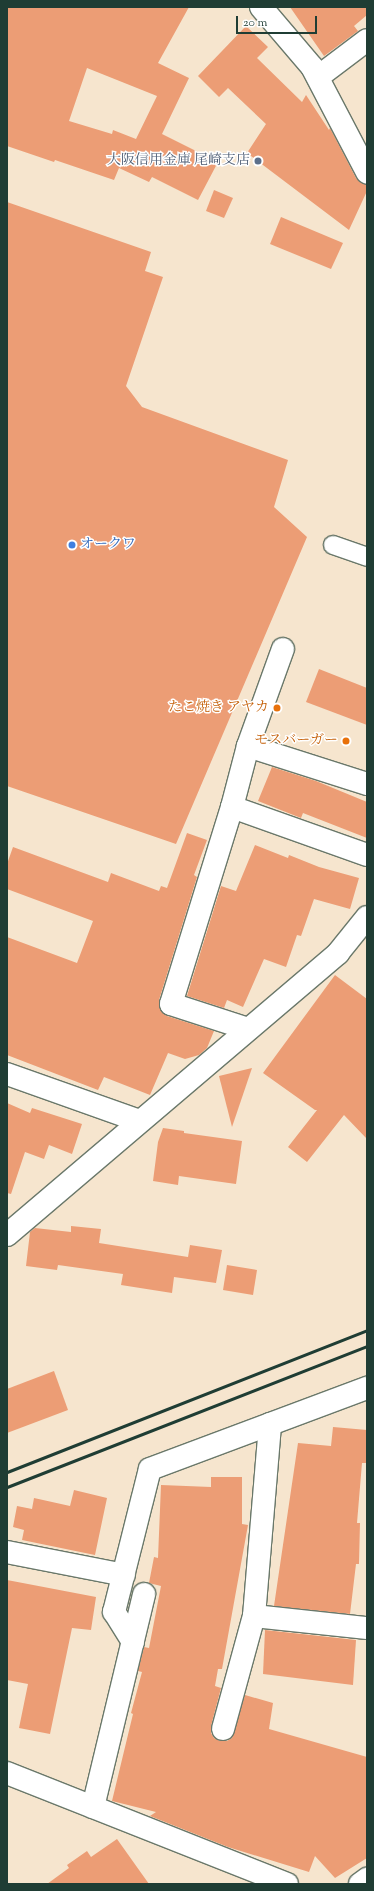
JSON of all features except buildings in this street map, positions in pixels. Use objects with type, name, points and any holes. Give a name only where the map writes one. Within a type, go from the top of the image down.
[{"type":"street","points":[[261,7],[312,67],[367,172]]},
{"type":"street","points":[[318,77],[367,40]]},
{"type":"street","points":[[333,545],[367,557]]},
{"type":"street","points":[[248,1029],[171,1004],[232,807],[248,746],[282,649]]},
{"type":"street","points":[[248,746],[367,784]]},
{"type":"street","points":[[232,807],[367,855]]},
{"type":"street","points":[[7,1235],[338,953],[367,917]]},
{"type":"street","points":[[7,1074],[140,1121]]},
{"type":"street","points":[[133,1642],[114,1612],[150,1469],[367,1388]]},
{"type":"street","points":[[223,1729],[254,1616],[270,1424]]},
{"type":"street","points":[[7,1552],[124,1575]]},
{"type":"street","points":[[93,1807],[144,1594]]},
{"type":"street","points":[[254,1616],[367,1628]]},
{"type":"street","points":[[7,1773],[287,1884]]},
{"type":"street","points":[[360,1884],[367,1879]]},
{"type":"railway","points":[[7,1472],[367,1330]]},
{"type":"railway","points":[[7,1487],[367,1346]]},
{"type":"place","name":"大阪信用金庫 尾崎支店","points":[[258,161]]},
{"type":"place","name":"オークワ","points":[[72,545]]},
{"type":"place","name":"たこ焼き アヤカ","points":[[277,708]]},
{"type":"place","name":"モスバーガー","points":[[346,741]]}]
